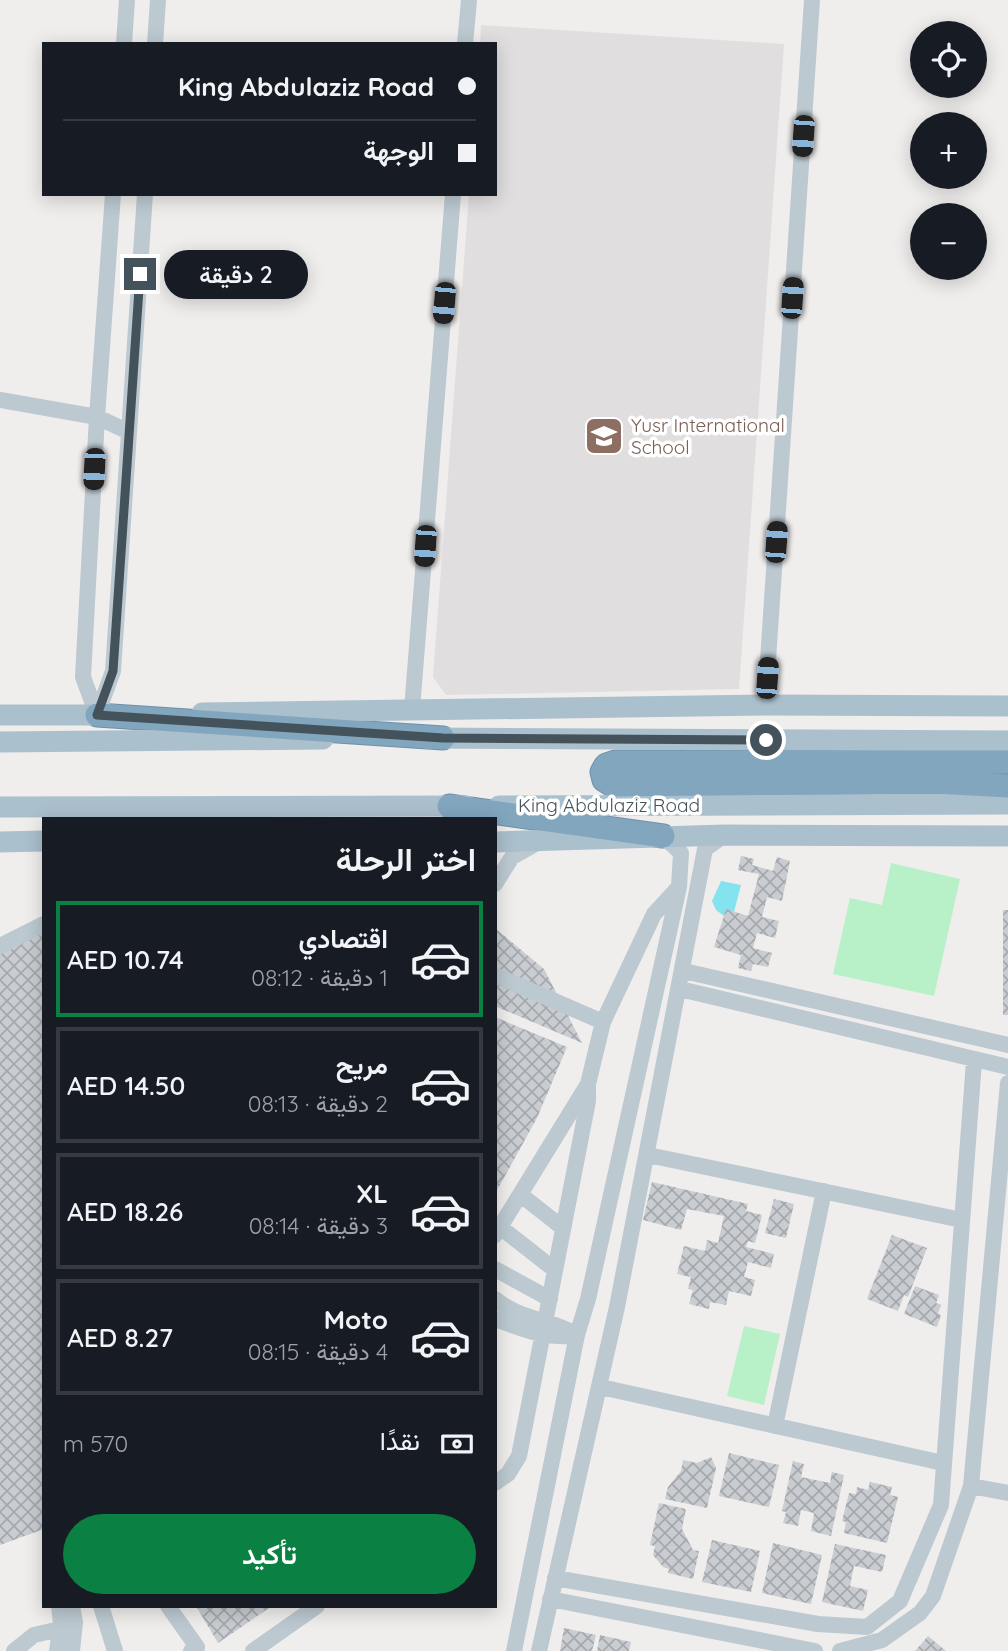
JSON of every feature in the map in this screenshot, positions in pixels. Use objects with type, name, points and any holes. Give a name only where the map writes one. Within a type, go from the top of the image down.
[{"type":"highway","points":[[97,715],[443,738]]},
{"type":"highway","points":[[1008,762],[615,762],[606,765],[602,772],[604,780],[612,785],[935,782],[1008,786]]},
{"type":"highway","points":[[449,806],[663,836]]},
{"type":"main road","points":[[0,715],[765,705],[1008,706]]},
{"type":"main road","points":[[0,742],[443,738],[1008,741]]},
{"type":"main road","name":"King Abdulaziz Road","points":[[0,807],[396,808],[1008,804]]},
{"type":"main road","points":[[318,817],[396,808]]},
{"type":"main road","points":[[497,842],[725,835],[1008,836]]},
{"type":"main road","points":[[0,842],[42,841]]},
{"type":"street","points":[[465,42],[469,0]]},
{"type":"street","points":[[765,705],[811,0]]},
{"type":"street","points":[[124,42],[127,1],[158,2],[155,42]]},
{"type":"street","points":[[97,715],[83,677],[97,417],[113,196]]},
{"type":"street","points":[[97,715],[113,671],[145,196]]},
{"type":"street","points":[[412,709],[453,196]]},
{"type":"street","points":[[0,400],[97,417],[129,432]]},
{"type":"street","points":[[539,1651],[601,1387],[684,971],[705,849],[725,835]]},
{"type":"street","points":[[514,1651],[577,1335],[679,887],[681,853],[663,836]]},
{"type":"street","points":[[497,881],[512,857],[541,841]]},
{"type":"street","points":[[497,1482],[508,1474],[519,1456],[588,1101],[588,1084],[603,1022],[654,914],[679,887]]},
{"type":"street","points":[[0,946],[42,925]]},
{"type":"street","points":[[684,971],[1008,1045]]},
{"type":"street","points":[[497,976],[603,1022]]},
{"type":"street","points":[[680,989],[1008,1067]]},
{"type":"street","points":[[555,1578],[818,1624],[867,1627],[900,1601],[941,1505],[974,1061]]},
{"type":"street","points":[[840,1651],[882,1640],[920,1613],[933,1596],[971,1486],[1008,1083]]},
{"type":"street","points":[[555,1270],[498,1231],[588,1084]]},
{"type":"street","points":[[648,1155],[962,1220]]},
{"type":"street","points":[[775,1426],[824,1191]]},
{"type":"street","points":[[521,1195],[563,1228]]},
{"type":"street","points":[[497,1270],[550,1299]]},
{"type":"street","points":[[587,1300],[617,1307]]},
{"type":"street","points":[[497,1301],[510,1312],[543,1329]]},
{"type":"street","points":[[497,1319],[543,1329],[563,1326],[577,1335]]},
{"type":"street","points":[[601,1387],[943,1463]]},
{"type":"street","points":[[971,1486],[1008,1493]]},
{"type":"street","points":[[550,1599],[815,1651]]},
{"type":"street","points":[[59,1608],[64,1649]]},
{"type":"street","points":[[64,1649],[75,1622],[72,1608]]},
{"type":"street","points":[[102,1608],[115,1651]]},
{"type":"street","points":[[168,1608],[197,1647],[191,1651]]},
{"type":"street","points":[[253,1651],[314,1608]]},
{"type":"street","points":[[14,1651],[60,1629]]},
{"type":"shaded area","name":"Yusr International School","points":[[481,25],[784,44],[739,689],[446,695],[433,677],[469,196],[497,196],[497,42],[480,42]]},
{"type":"green space","points":[[891,863],[960,879],[934,996],[833,974],[850,898],[882,905]]},
{"type":"green space","points":[[744,1326],[780,1334],[764,1405],[727,1396]]},
{"type":"water","points":[[721,881],[741,885],[734,912],[724,916],[716,910],[712,901]]},
{"type":"building","points":[[741,856],[754,859],[752,865],[773,871],[777,857],[790,861],[782,901],[767,897],[762,917],[779,921],[775,938],[757,933],[753,948],[772,953],[768,967],[753,964],[751,971],[738,968],[741,955],[714,947],[726,909],[748,916],[759,874],[738,870]]},
{"type":"building","points":[[1003,910],[1008,910],[1008,1015],[1003,1015]]},
{"type":"building","points":[[497,930],[544,969],[582,1043],[497,1007]]},
{"type":"building","points":[[42,932],[42,1530],[0,1545],[0,950]]},
{"type":"building","points":[[497,1018],[567,1047],[537,1118],[497,1190]]},
{"type":"building","points":[[652,1182],[748,1204],[746,1211],[762,1215],[755,1243],[748,1241],[746,1247],[774,1254],[771,1268],[748,1262],[744,1277],[755,1280],[751,1296],[729,1291],[726,1305],[710,1302],[709,1309],[689,1304],[693,1290],[688,1289],[691,1277],[677,1274],[684,1246],[705,1251],[707,1240],[718,1243],[724,1216],[687,1209],[681,1230],[643,1220]]},
{"type":"building","points":[[774,1199],[794,1204],[786,1238],[765,1233]]},
{"type":"building","points":[[892,1235],[927,1248],[908,1297],[904,1295],[898,1311],[867,1299]]},
{"type":"building","points":[[915,1286],[939,1295],[936,1303],[941,1305],[938,1314],[941,1315],[937,1327],[904,1314]]},
{"type":"building","points":[[729,1453],[779,1465],[769,1507],[719,1496]]},
{"type":"building","points":[[711,1457],[716,1468],[707,1508],[665,1499],[668,1487],[681,1471],[683,1460],[697,1463]]},
{"type":"building","points":[[793,1461],[804,1464],[801,1477],[830,1483],[832,1472],[844,1475],[831,1536],[811,1531],[814,1513],[801,1510],[798,1526],[783,1523],[786,1512],[782,1511]]},
{"type":"building","points":[[870,1482],[892,1487],[890,1495],[898,1497],[887,1543],[844,1533],[846,1522],[842,1521],[849,1493],[856,1494],[857,1487],[868,1490]]},
{"type":"building","points":[[659,1503],[686,1509],[682,1529],[693,1550],[699,1551],[693,1579],[668,1573],[669,1569],[663,1567],[653,1555],[655,1546],[650,1545]]},
{"type":"building","points":[[712,1540],[760,1551],[751,1592],[702,1582]]},
{"type":"building","points":[[773,1543],[822,1555],[811,1604],[762,1593]]},
{"type":"building","points":[[835,1544],[886,1555],[882,1572],[854,1566],[850,1586],[868,1590],[863,1611],[822,1602]]},
{"type":"building","points":[[197,1608],[269,1608],[218,1643]]},
{"type":"building","points":[[564,1628],[596,1635],[592,1651],[560,1651]]},
{"type":"building","points":[[600,1635],[631,1642],[629,1651],[597,1651]]},
{"type":"building","points":[[928,1636],[946,1651],[915,1651]]},
{"type":"place","name":"Yusr International School","points":[[604,436]]},
{"type":"route","points":[[140,274],[113,671],[97,715],[443,738],[766,740]]}]
